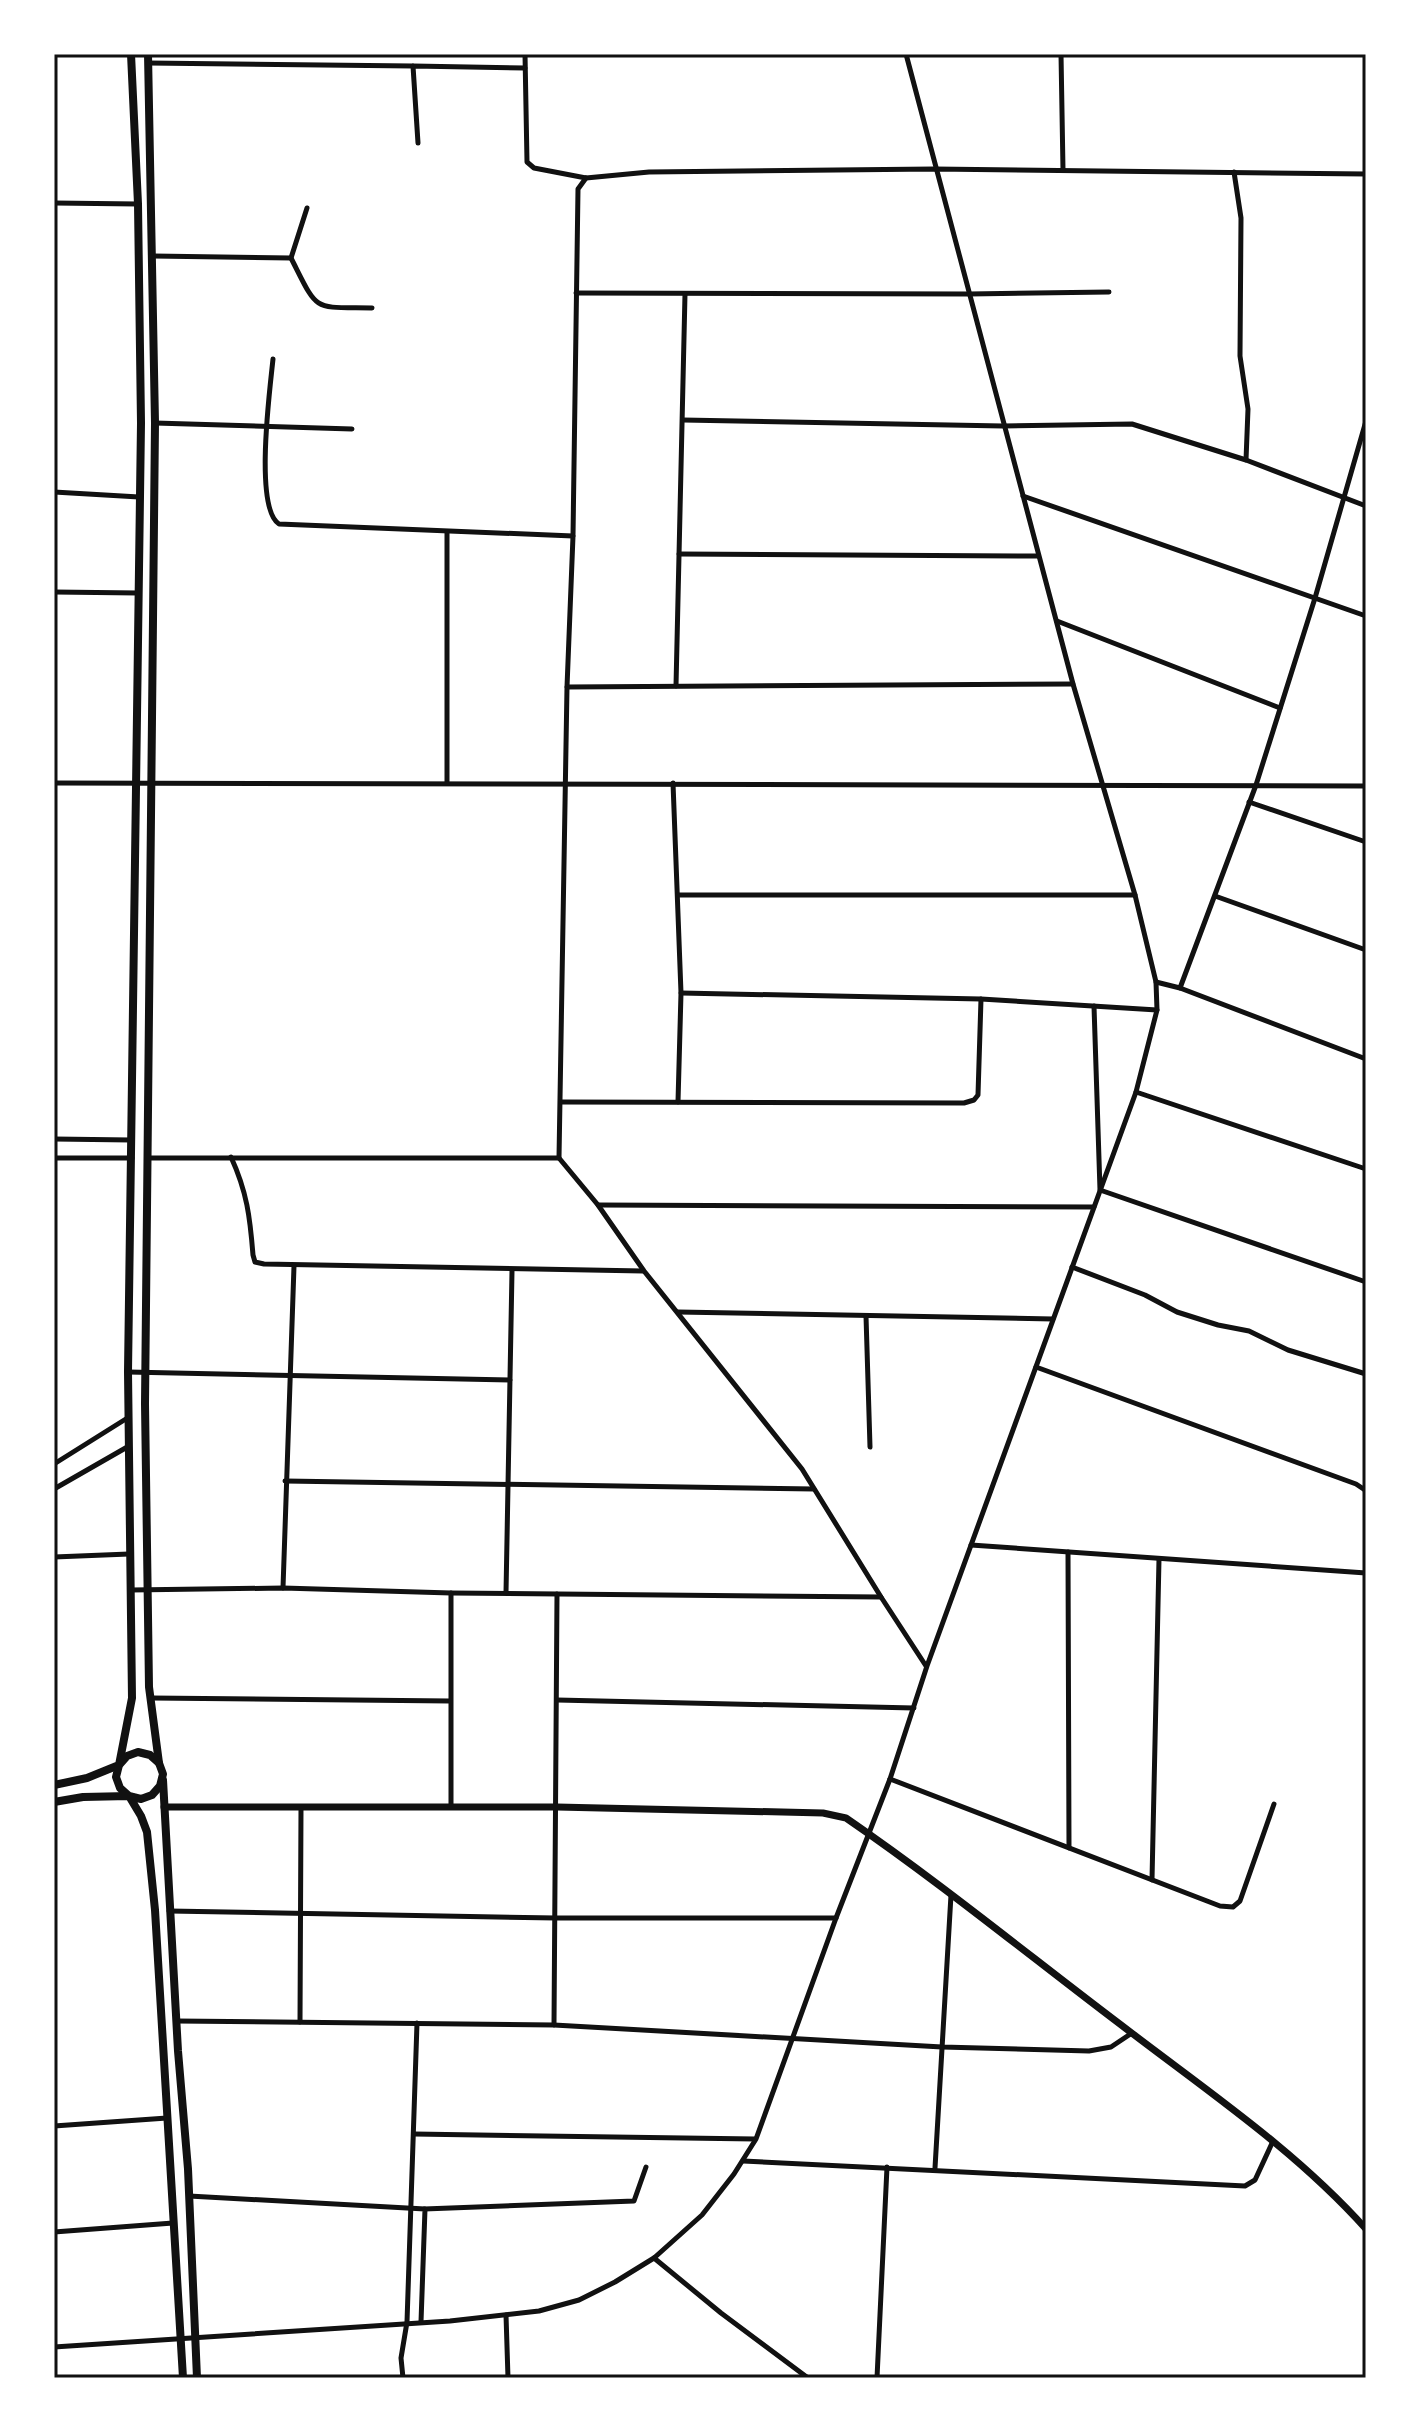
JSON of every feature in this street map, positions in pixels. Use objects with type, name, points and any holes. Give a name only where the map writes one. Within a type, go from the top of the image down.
[{"type":"main road","points":[[131,54],[138,204],[139,497],[138,783],[128,1372],[132,1698],[116,1777],[120,1788],[141,1816],[147,1832],[183,2378]]},
{"type":"main road","points":[[148,58],[155,423],[146,1373],[150,1698],[163,1774],[197,2378]]},
{"type":"main road","points":[[54,1785],[87,1778],[119,1765],[127,1756],[138,1752],[150,1755],[159,1763]]},
{"type":"main road","points":[[54,1802],[83,1797],[129,1796],[141,1799],[152,1795],[160,1786],[163,1774]]},
{"type":"main road","points":[[164,1807],[557,1807],[836,1814],[869,1833],[1216,2096],[1273,2141],[1366,2229]]},
{"type":"street","points":[[525,54],[527,162],[534,168],[586,178],[649,172],[934,169],[1366,174]]},
{"type":"street","points":[[54,2347],[194,2340],[539,2311],[579,2300],[654,2258],[702,2215],[756,2139],[890,1779],[927,1666],[1136,1092],[1157,1010],[1156,982],[1135,895],[1038,556],[906,54]]},
{"type":"street","points":[[1061,54],[1063,170]]},
{"type":"street","points":[[148,58],[525,68]]},
{"type":"street","points":[[413,66],[418,143]]},
{"type":"street","points":[[1234,172],[1241,218],[1240,356],[1248,409],[1246,460]]},
{"type":"street","points":[[586,178],[578,189],[559,1158],[598,1205],[644,1271],[802,1469],[927,1666]]},
{"type":"street","points":[[54,203],[138,204]]},
{"type":"street","points":[[307,208],[291,258],[313,302],[325,307],[372,308]]},
{"type":"street","points":[[153,256],[291,258]]},
{"type":"street","points":[[576,293],[1109,292]]},
{"type":"street","points":[[676,686],[685,294]]},
{"type":"street","points":[[273,359],[265,427],[268,507],[272,519],[279,524],[573,536]]},
{"type":"street","points":[[683,420],[1003,426],[1132,424],[1246,460],[1366,506]]},
{"type":"street","points":[[1180,988],[1256,785],[1366,421]]},
{"type":"street","points":[[155,423],[352,429]]},
{"type":"street","points":[[54,492],[139,497]]},
{"type":"street","points":[[1022,496],[1366,616]]},
{"type":"street","points":[[447,532],[447,783]]},
{"type":"street","points":[[679,554],[1038,556]]},
{"type":"street","points":[[54,592],[139,593]]},
{"type":"street","points":[[1056,621],[1280,708]]},
{"type":"street","points":[[567,687],[1073,684]]},
{"type":"street","points":[[54,783],[1366,786]]},
{"type":"street","points":[[673,783],[681,993],[678,1102]]},
{"type":"street","points":[[1249,802],[1366,842]]},
{"type":"street","points":[[678,895],[1135,895]]},
{"type":"street","points":[[1215,896],[1366,950]]},
{"type":"street","points":[[1156,982],[1180,988],[1366,1059]]},
{"type":"street","points":[[681,993],[981,999],[1157,1010]]},
{"type":"street","points":[[561,1102],[964,1103],[978,1095],[981,999]]},
{"type":"street","points":[[1094,1006],[1100,1190]]},
{"type":"street","points":[[1136,1092],[1366,1169]]},
{"type":"street","points":[[54,1139],[132,1140]]},
{"type":"street","points":[[231,1157],[247,1195],[255,1262],[512,1271],[644,1271]]},
{"type":"street","points":[[54,1158],[132,1158]]},
{"type":"street","points":[[147,1158],[559,1158]]},
{"type":"street","points":[[1100,1190],[1366,1282]]},
{"type":"street","points":[[598,1205],[1094,1207]]},
{"type":"street","points":[[283,1588],[294,1265]]},
{"type":"street","points":[[1072,1267],[1145,1295],[1177,1312],[1249,1331],[1288,1350],[1366,1374]]},
{"type":"street","points":[[506,1593],[512,1271]]},
{"type":"street","points":[[677,1312],[1053,1319]]},
{"type":"street","points":[[866,1316],[870,1447]]},
{"type":"street","points":[[1036,1367],[1356,1484],[1365,1490],[1366,1495]]},
{"type":"street","points":[[128,1372],[510,1380]]},
{"type":"street","points":[[54,1464],[130,1416]]},
{"type":"street","points":[[54,1489],[129,1446]]},
{"type":"street","points":[[285,1481],[814,1489]]},
{"type":"street","points":[[971,1545],[1366,1573],[1366,1557]]},
{"type":"street","points":[[1068,1552],[1069,1848]]},
{"type":"street","points":[[54,1557],[129,1554]]},
{"type":"street","points":[[1152,1880],[1159,1559]]},
{"type":"street","points":[[131,1590],[283,1588],[451,1593],[881,1597]]},
{"type":"street","points":[[451,1593],[451,1807]]},
{"type":"street","points":[[554,2025],[557,1594]]},
{"type":"street","points":[[150,1698],[450,1701]]},
{"type":"street","points":[[557,1700],[914,1708]]},
{"type":"street","points":[[890,1779],[1220,1906],[1233,1907],[1240,1901],[1274,1804]]},
{"type":"street","points":[[300,2022],[301,1808]]},
{"type":"street","points":[[935,2169],[951,1894]]},
{"type":"street","points":[[169,1911],[556,1918],[836,1918]]},
{"type":"street","points":[[176,2021],[554,2025],[942,2047],[1101,2050],[1132,2033]]},
{"type":"street","points":[[403,2378],[401,2358],[407,2322],[417,2023]]},
{"type":"street","points":[[54,2126],[168,2118]]},
{"type":"street","points":[[414,2134],[756,2139]]},
{"type":"street","points":[[743,2161],[1245,2186],[1255,2180],[1273,2141]]},
{"type":"street","points":[[411,2209],[634,2201],[646,2167]]},
{"type":"street","points":[[877,2378],[887,2167]]},
{"type":"street","points":[[189,2196],[425,2209],[421,2322]]},
{"type":"street","points":[[54,2232],[174,2223]]},
{"type":"street","points":[[654,2258],[807,2377]]},
{"type":"street","points":[[506,2315],[508,2378]]},
{"type":"street","points":[[788,2378],[807,2377]]}]
